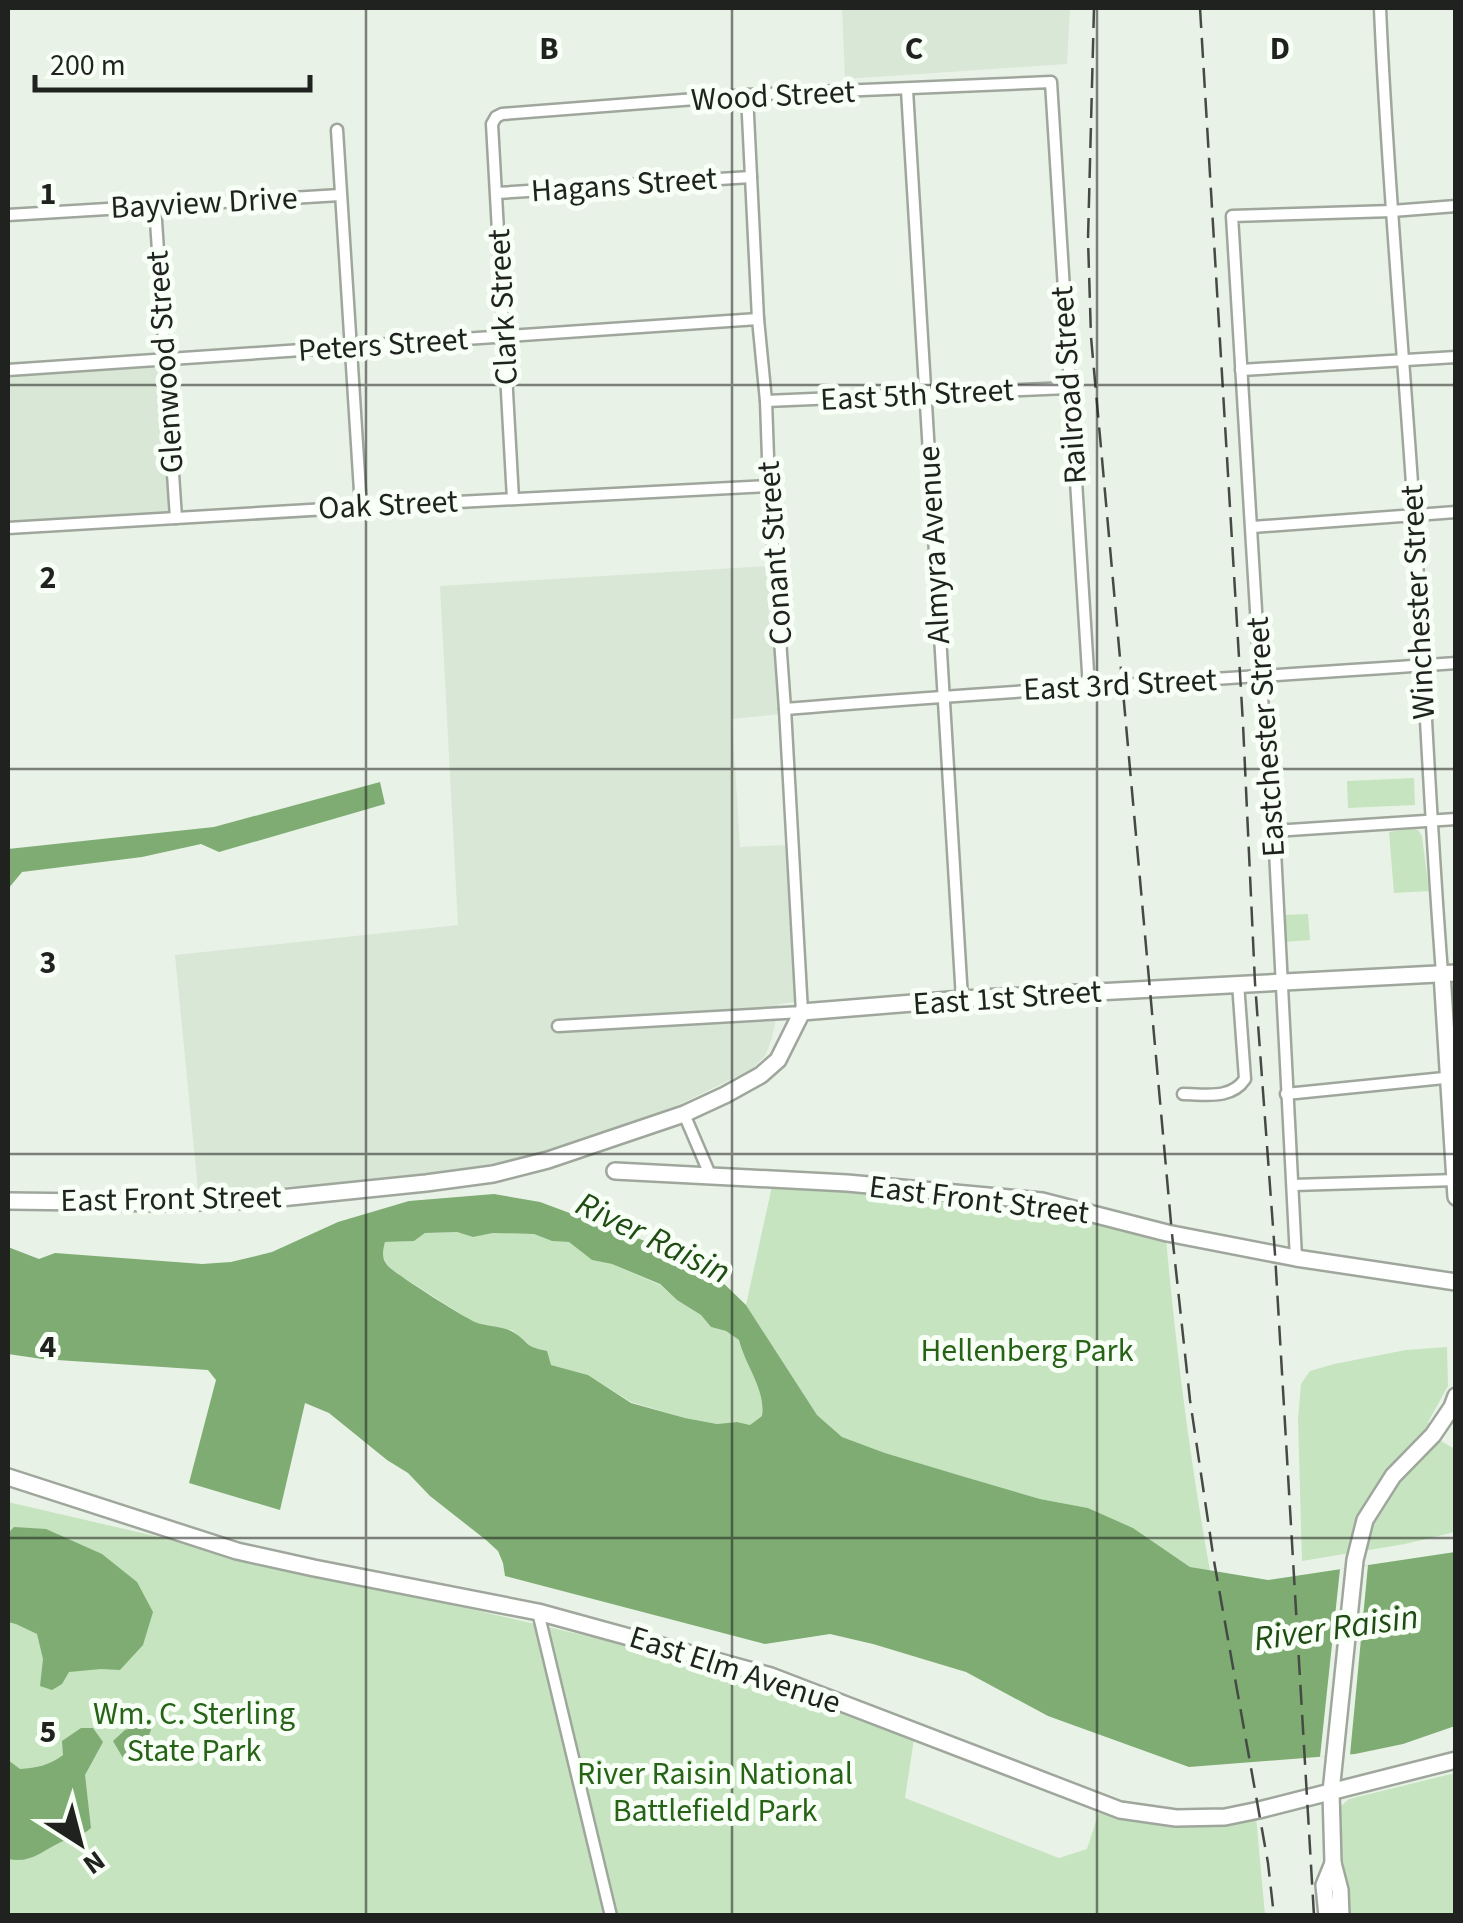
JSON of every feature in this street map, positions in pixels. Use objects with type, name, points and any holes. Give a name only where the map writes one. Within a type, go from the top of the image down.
[{"type":"street","name":"Winchester Street","points":[[1380,8],[1430,821],[1449,973],[1456,1197]]},
{"type":"street","name":"Wood Street","points":[[496,117],[747,95],[1051,82]]},
{"type":"street","name":"Railroad Street","points":[[1051,82],[1089,688]]},
{"type":"street","name":"Almyra Avenue","points":[[907,90],[962,999]]},
{"type":"street","name":"Conant Street","points":[[747,95],[802,1012]]},
{"type":"street","name":"Clark Street","points":[[496,117],[492,124],[513,498]]},
{"type":"street","points":[[337,130],[361,506]]},
{"type":"street","name":"Hagans Street","points":[[497,193],[752,177]]},
{"type":"street","name":"Bayview Drive","points":[[8,216],[340,195]]},
{"type":"street","name":"Glenwood Street","points":[[156,206],[176,518]]},
{"type":"street","points":[[1392,210],[1456,206]]},
{"type":"street","name":"Eastchester Street","points":[[1296,1258],[1274,831],[1260,676],[1232,216],[1392,210]]},
{"type":"street","name":"Peters Street","points":[[8,370],[758,319]]},
{"type":"street","points":[[1241,370],[1456,357]]},
{"type":"street","name":"East 5th Street","points":[[766,401],[1068,388]]},
{"type":"street","name":"Oak Street","points":[[8,528],[769,486]]},
{"type":"street","points":[[1253,527],[1456,512]]},
{"type":"street","name":"East 3rd Street","points":[[785,708],[1456,663]]},
{"type":"street","points":[[1274,831],[1456,819]]},
{"type":"street","name":"East 1st Street","points":[[558,1026],[1449,973]]},
{"type":"street","points":[[1183,1094],[1230,1094],[1245,1080],[1238,983]]},
{"type":"street","name":"East Front Street","points":[[8,1201],[261,1200],[492,1174],[548,1160],[684,1114],[761,1076],[778,1060],[802,1012]]},
{"type":"street","points":[[1286,1094],[1452,1077]]},
{"type":"street","points":[[684,1114],[711,1177]]},
{"type":"street","name":"East Front Street","points":[[615,1171],[928,1189],[1042,1202],[1167,1233],[1296,1258],[1456,1282]]},
{"type":"street","points":[[1294,1186],[1455,1180]]},
{"type":"street","points":[[1342,1916],[1333,1863],[1331,1792],[1354,1560],[1365,1520],[1393,1476],[1434,1434],[1456,1396]]},
{"type":"street","name":"East Elm Avenue","points":[[8,1477],[237,1550],[538,1612],[770,1676],[1120,1810],[1176,1818],[1225,1816],[1456,1760]]},
{"type":"street","points":[[538,1612],[611,1916]]},
{"type":"street","points":[[1327,1916],[1324,1885],[1333,1863]]},
{"type":"shaded area","points":[[842,8],[1070,8],[1067,64],[845,79]]},
{"type":"shaded area","points":[[159,365],[170,512],[8,523],[8,373]]},
{"type":"shaded area","points":[[769,566],[780,714],[732,719],[740,847],[785,845],[795,1002],[779,1004],[765,1056],[752,1069],[658,1115],[587,1143],[529,1159],[396,1178],[198,1190],[175,955],[458,925],[440,586]]},
{"type":"green space","points":[[1414,778],[1415,805],[1348,808],[1347,781]]},
{"type":"green space","points":[[1411,829],[1422,836],[1429,891],[1394,893],[1389,832]]},
{"type":"green space","points":[[1308,914],[1310,940],[1284,942],[1282,915]]},
{"type":"green space","name":"Hellenberg Park","points":[[772,1186],[848,1189],[1019,1208],[1166,1238],[1184,1405],[1210,1571],[1190,1567],[1133,1528],[1088,1508],[1040,1499],[842,1437],[817,1415],[746,1305]]},
{"type":"green space","points":[[457,1232],[473,1237],[493,1233],[534,1234],[569,1242],[592,1260],[612,1264],[660,1285],[711,1327],[739,1340],[758,1387],[762,1416],[750,1425],[717,1424],[631,1402],[588,1375],[551,1365],[512,1330],[472,1321],[401,1276],[387,1265],[382,1254],[385,1242],[414,1241],[425,1233]]},
{"type":"green space","points":[[1447,1347],[1448,1386],[1428,1422],[1441,1441],[1455,1449],[1455,1532],[1302,1561],[1298,1419],[1301,1384],[1310,1371],[1334,1364],[1406,1350]]},
{"type":"green space","name":"Wm. C. Sterling State Park","points":[[8,1502],[729,1669],[914,1739],[905,1798],[1059,1858],[1087,1849],[1100,1809],[1177,1825],[1256,1816],[1265,1915],[8,1915]]},
{"type":"green space","points":[[1455,1773],[1455,1915],[1346,1915],[1340,1807],[1349,1799]]},
{"type":"water","points":[[380,782],[385,804],[219,852],[201,844],[142,857],[22,872],[8,889],[8,849],[214,827]]},
{"type":"water","name":"River Raisin","points":[[494,1194],[540,1202],[680,1254],[718,1278],[746,1305],[817,1415],[842,1437],[1040,1499],[1088,1508],[1133,1528],[1190,1567],[1268,1580],[1455,1552],[1455,1726],[1403,1744],[1355,1754],[1189,1767],[1048,1716],[966,1672],[873,1644],[830,1634],[765,1644],[505,1576],[498,1551],[486,1540],[430,1496],[408,1473],[329,1413],[305,1403],[280,1510],[189,1483],[216,1380],[208,1370],[8,1354],[8,1247],[39,1259],[55,1253],[202,1264],[231,1262],[272,1252],[338,1222],[409,1201]],"holes":[[[457,1232],[473,1237],[493,1233],[534,1234],[569,1242],[592,1260],[660,1284],[711,1327],[739,1340],[758,1387],[762,1416],[750,1425],[717,1424],[631,1403],[588,1375],[551,1365],[547,1351],[530,1346],[513,1332],[475,1322],[457,1312],[393,1270],[383,1256],[385,1242],[414,1241],[425,1233]]]},
{"type":"water","points":[[14,1527],[46,1529],[102,1554],[137,1582],[153,1612],[143,1645],[120,1670],[69,1672],[62,1684],[52,1690],[40,1686],[43,1659],[37,1634],[8,1622],[8,1533]]},
{"type":"water","points":[[148,1723],[151,1730],[142,1753],[134,1759],[123,1758],[113,1741],[125,1730]]},
{"type":"water","points":[[81,1728],[93,1728],[103,1742],[85,1775],[91,1828],[29,1858],[8,1859],[8,1760],[20,1769],[48,1764],[63,1755],[62,1741]]},
{"type":"pier","points":[[1368,1565],[1350,1755],[1320,1757],[1340,1569]]},
{"type":"railway","points":[[1094,8],[1088,239],[1091,337],[1172,1234],[1190,1400],[1214,1561],[1274,1916]]},
{"type":"railway","points":[[1200,8],[1255,983],[1314,1916]]},
{"type":"park label","name":"River Raisin National Battlefield Park","points":[[715,1792]]}]
